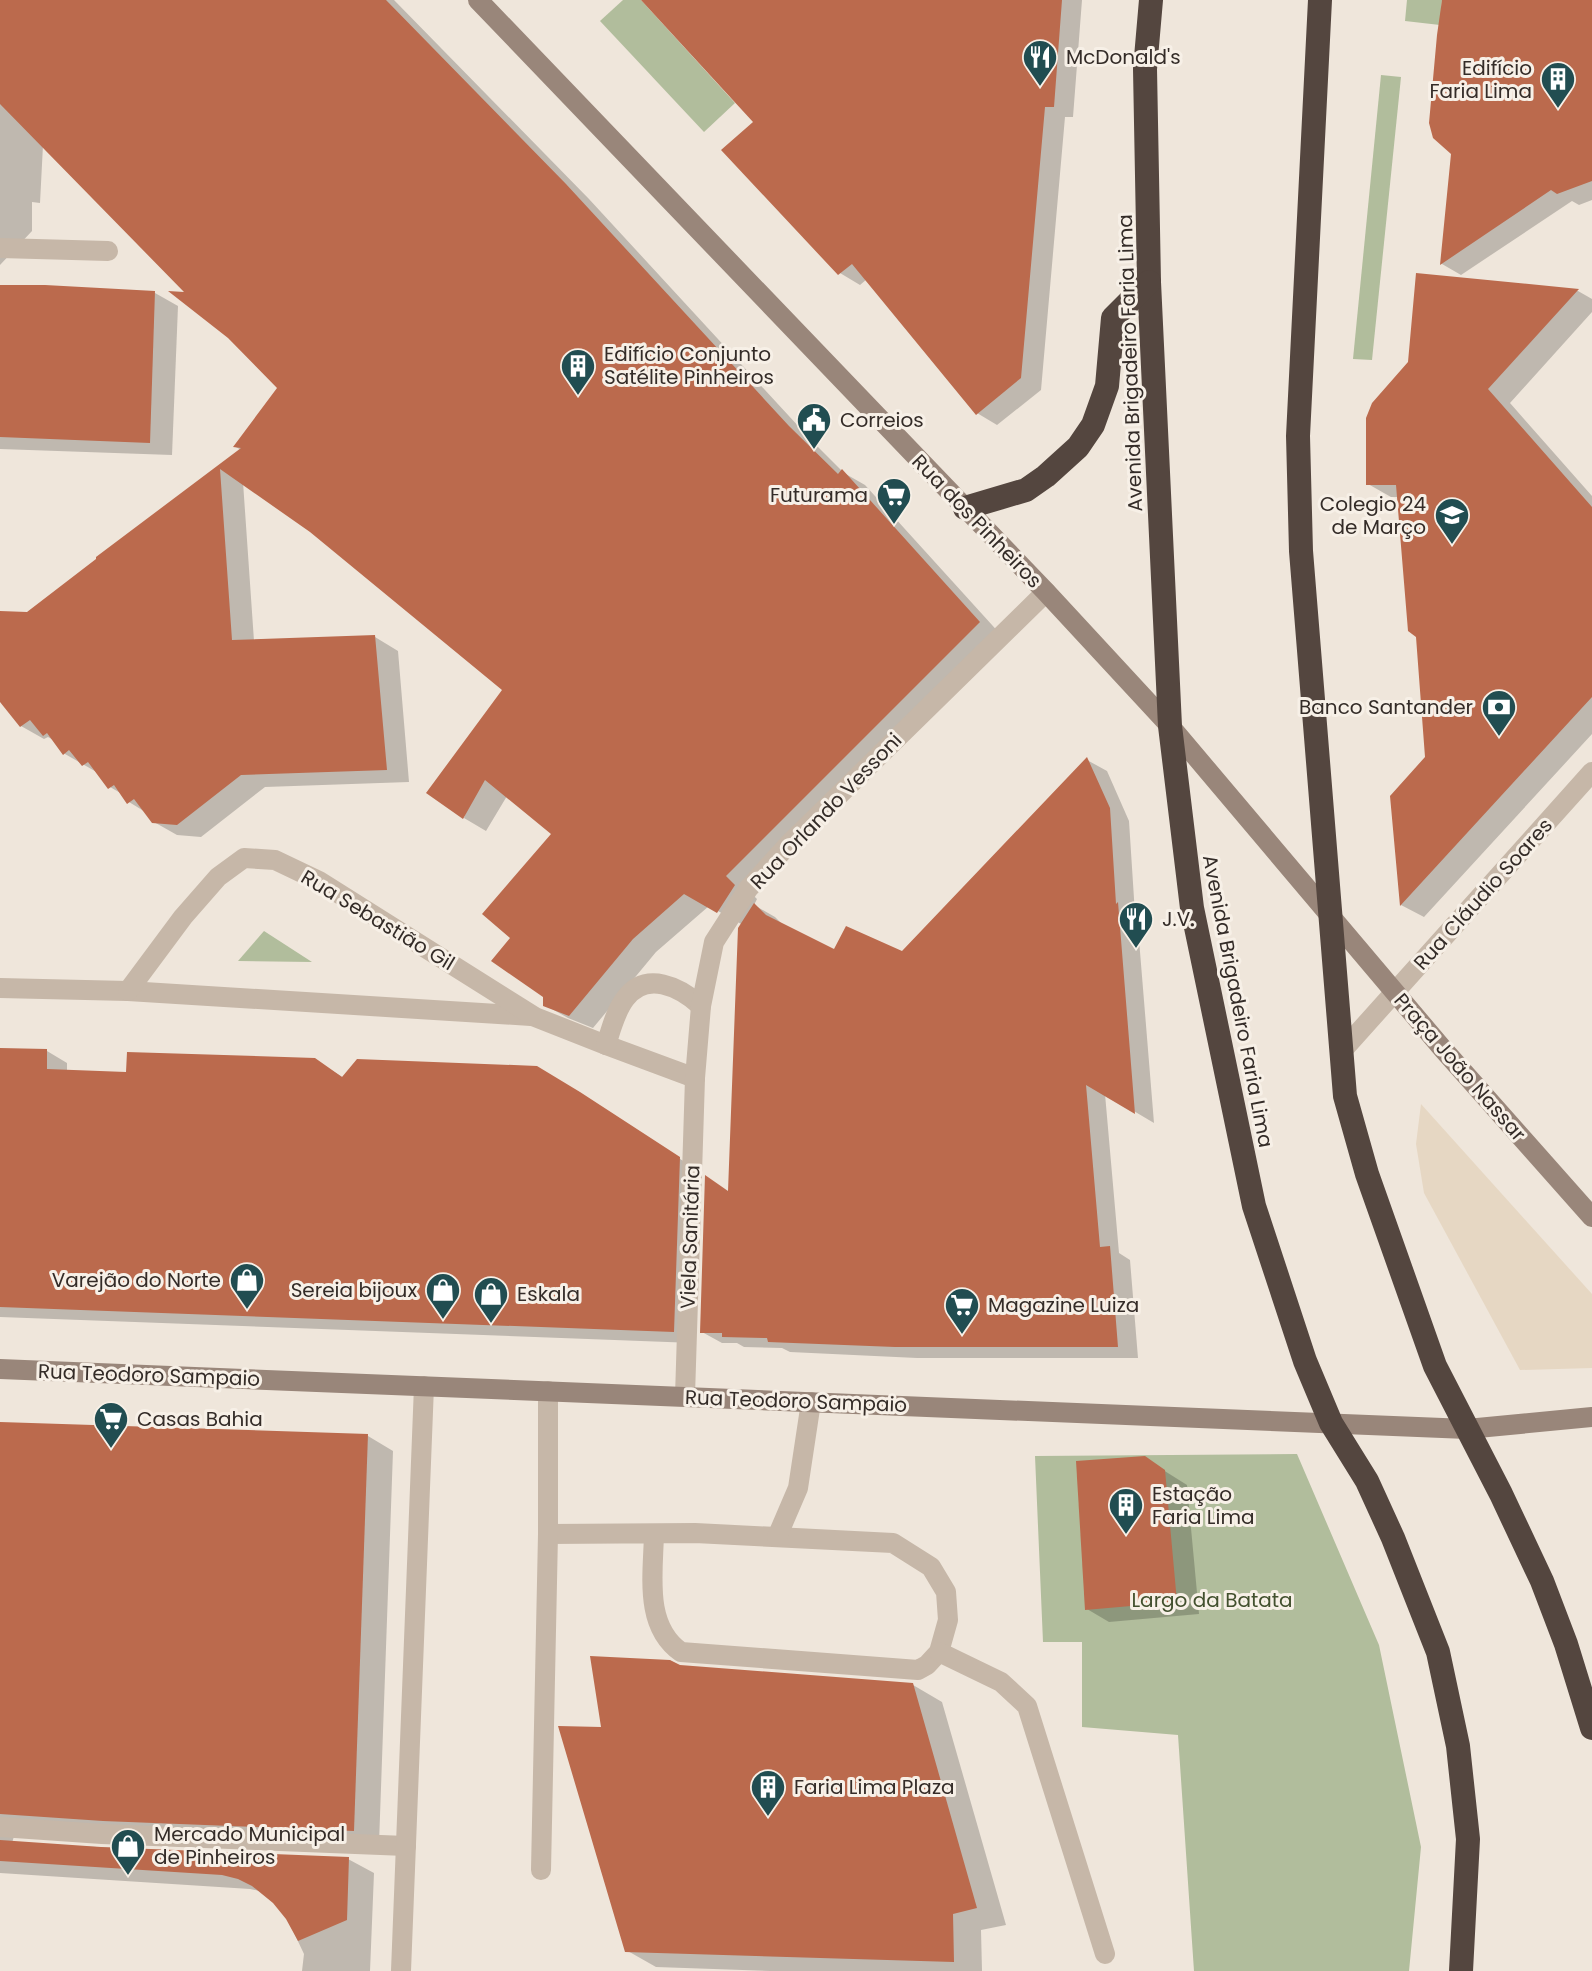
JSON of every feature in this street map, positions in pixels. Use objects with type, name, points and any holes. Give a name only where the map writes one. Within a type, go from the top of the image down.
[{"type":"highway","name":"Avenida Brigadeiro Faria Lima","points":[[1151,0],[1145,69],[1149,282],[1170,726],[1192,908],[1254,1206],[1305,1361],[1331,1423],[1367,1481],[1438,1652],[1458,1746],[1468,1839],[1461,1971]]},
{"type":"highway","points":[[1320,0],[1298,436],[1301,551],[1345,1096],[1367,1174],[1435,1366],[1542,1581],[1566,1644],[1592,1728]]},
{"type":"highway","points":[[965,508],[1026,490],[1078,447],[1093,425],[1107,386],[1113,318],[1149,282]]},
{"type":"main road","name":"Rua dos Pinheiros","points":[[478,0],[1046,592],[1170,726],[1330,914]]},
{"type":"main road","name":"Praça João Nassar","points":[[1330,914],[1442,1048],[1592,1217]]},
{"type":"main road","name":"Rua Teodoro Sampaio","points":[[0,1369],[1467,1429],[1592,1417]]},
{"type":"street","points":[[0,248],[108,251]]},
{"type":"street","name":"Rua Orlando Vessoni","points":[[695,1078],[701,1006],[714,942],[748,889],[788,845],[1046,592]]},
{"type":"street","name":"Rua Cláudio Soares","points":[[1341,1052],[1592,772]]},
{"type":"street","name":"Rua Sebastião Gil","points":[[128,991],[183,917],[218,877],[244,858],[275,860],[319,881],[535,1017],[695,1078]]},
{"type":"street","points":[[606,1045],[619,1008],[626,996],[636,988],[649,983],[664,984],[677,988],[701,1006]]},
{"type":"street","name":"Rua Sebastião Gil","points":[[0,988],[128,991],[535,1017]]},
{"type":"street","name":"Viela Sanitária","points":[[685,1396],[695,1078]]},
{"type":"street","points":[[401,1971],[424,1386]]},
{"type":"street","points":[[541,1870],[548,1391]]},
{"type":"street","points":[[777,1537],[798,1488],[811,1402]]},
{"type":"street","points":[[548,1534],[695,1533],[893,1543],[931,1567],[946,1592],[948,1620],[939,1652],[918,1670],[681,1652],[669,1643],[656,1620],[654,1534]]},
{"type":"street","points":[[939,1652],[1001,1682],[1027,1706],[1105,1954]]},
{"type":"street","points":[[0,1827],[406,1846]]},
{"type":"green space","points":[[623,0],[641,0],[735,103],[704,132],[600,21]]},
{"type":"green space","points":[[1407,0],[1442,0],[1440,25],[1405,21]]},
{"type":"green space","points":[[1381,75],[1401,77],[1372,360],[1353,359]]},
{"type":"green space","points":[[264,931],[312,962],[238,961]]},
{"type":"green space","name":"Largo da Batata","points":[[1297,1454],[1379,1645],[1421,1847],[1409,1971],[1194,1971],[1178,1735],[1082,1727],[1082,1642],[1043,1642],[1035,1456]]},
{"type":"shaded area","points":[[1421,1104],[1592,1294],[1592,1368],[1520,1370],[1424,1193],[1416,1144]]},
{"type":"building","points":[[0,0],[386,0],[566,184],[789,426],[838,474],[842,469],[980,622],[726,876],[735,885],[717,913],[684,894],[633,939],[569,1016],[543,1006],[543,997],[491,961],[510,938],[482,914],[551,834],[485,780],[463,819],[426,793],[502,690],[310,532],[220,469],[232,640],[375,635],[387,770],[241,775],[177,825],[152,823],[134,799],[127,804],[114,785],[108,789],[88,762],[82,766],[69,750],[63,755],[47,733],[43,736],[30,720],[20,727],[0,702],[0,611],[27,612],[241,448],[233,447],[277,388],[228,338],[168,291],[184,292],[0,104]]},
{"type":"building","points":[[641,0],[1062,0],[1054,107],[1045,107],[1021,378],[976,415],[852,264],[838,275],[721,150],[753,122]]},
{"type":"building","points":[[1442,0],[1592,0],[1592,181],[1557,194],[1551,190],[1440,265],[1451,154],[1433,138],[1429,123]]},
{"type":"building","points":[[1416,273],[1579,289],[1488,389],[1592,507],[1592,697],[1400,906],[1390,796],[1425,757],[1416,637],[1408,631],[1396,485],[1366,485],[1366,418],[1372,403],[1408,362]]},
{"type":"building","points":[[0,285],[155,291],[150,443],[0,437]]},
{"type":"building","points":[[1087,757],[1110,808],[1135,1114],[1086,1085],[1100,1247],[1110,1246],[1118,1347],[895,1347],[768,1342],[767,1338],[700,1333],[705,1175],[728,1191],[738,928],[754,903],[766,915],[834,949],[846,926],[902,951]]},
{"type":"building","points":[[0,1048],[47,1049],[47,1069],[126,1072],[127,1052],[315,1058],[342,1077],[357,1059],[537,1066],[680,1157],[674,1332],[0,1307]]},
{"type":"building","points":[[0,1422],[368,1434],[354,1831],[0,1814]]},
{"type":"building","name":"Estação Faria Lima","points":[[1145,1456],[1165,1470],[1177,1602],[1085,1610],[1076,1461]]},
{"type":"building","name":"Faria Lima Plaza","points":[[590,1656],[670,1660],[680,1665],[913,1683],[977,1908],[953,1914],[954,1962],[625,1952],[558,1726],[601,1727]]},
{"type":"building","points":[[0,1840],[349,1857],[347,1920],[298,1941],[273,1903],[238,1879],[222,1875],[0,1861]]},
{"type":"place","name":"McDonald's","points":[[1040,88]]},
{"type":"place","name":"Edifício Faria Lima","points":[[1558,110]]},
{"type":"place","name":"Edifício Conjunto Satélite Pinheiros","points":[[578,397]]},
{"type":"place","name":"Correios","points":[[814,451]]},
{"type":"place","name":"Futurama","points":[[894,526]]},
{"type":"place","name":"Colegio 24 de Março","points":[[1452,546]]},
{"type":"place","name":"Banco Santander","points":[[1499,738]]},
{"type":"place","name":"J.V.","points":[[1136,950]]},
{"type":"place","name":"Varejão do Norte","points":[[247,1311]]},
{"type":"place","name":"Sereia bijoux","points":[[443,1321]]},
{"type":"place","name":"Eskala","points":[[491,1325]]},
{"type":"place","name":"Magazine Luiza","points":[[962,1336]]},
{"type":"place","name":"Casas Bahia","points":[[111,1450]]},
{"type":"place","name":"Estação Faria Lima","points":[[1126,1536]]},
{"type":"place","name":"Faria Lima Plaza","points":[[768,1818]]},
{"type":"place","name":"Mercado Municipal de Pinheiros","points":[[128,1877]]}]
